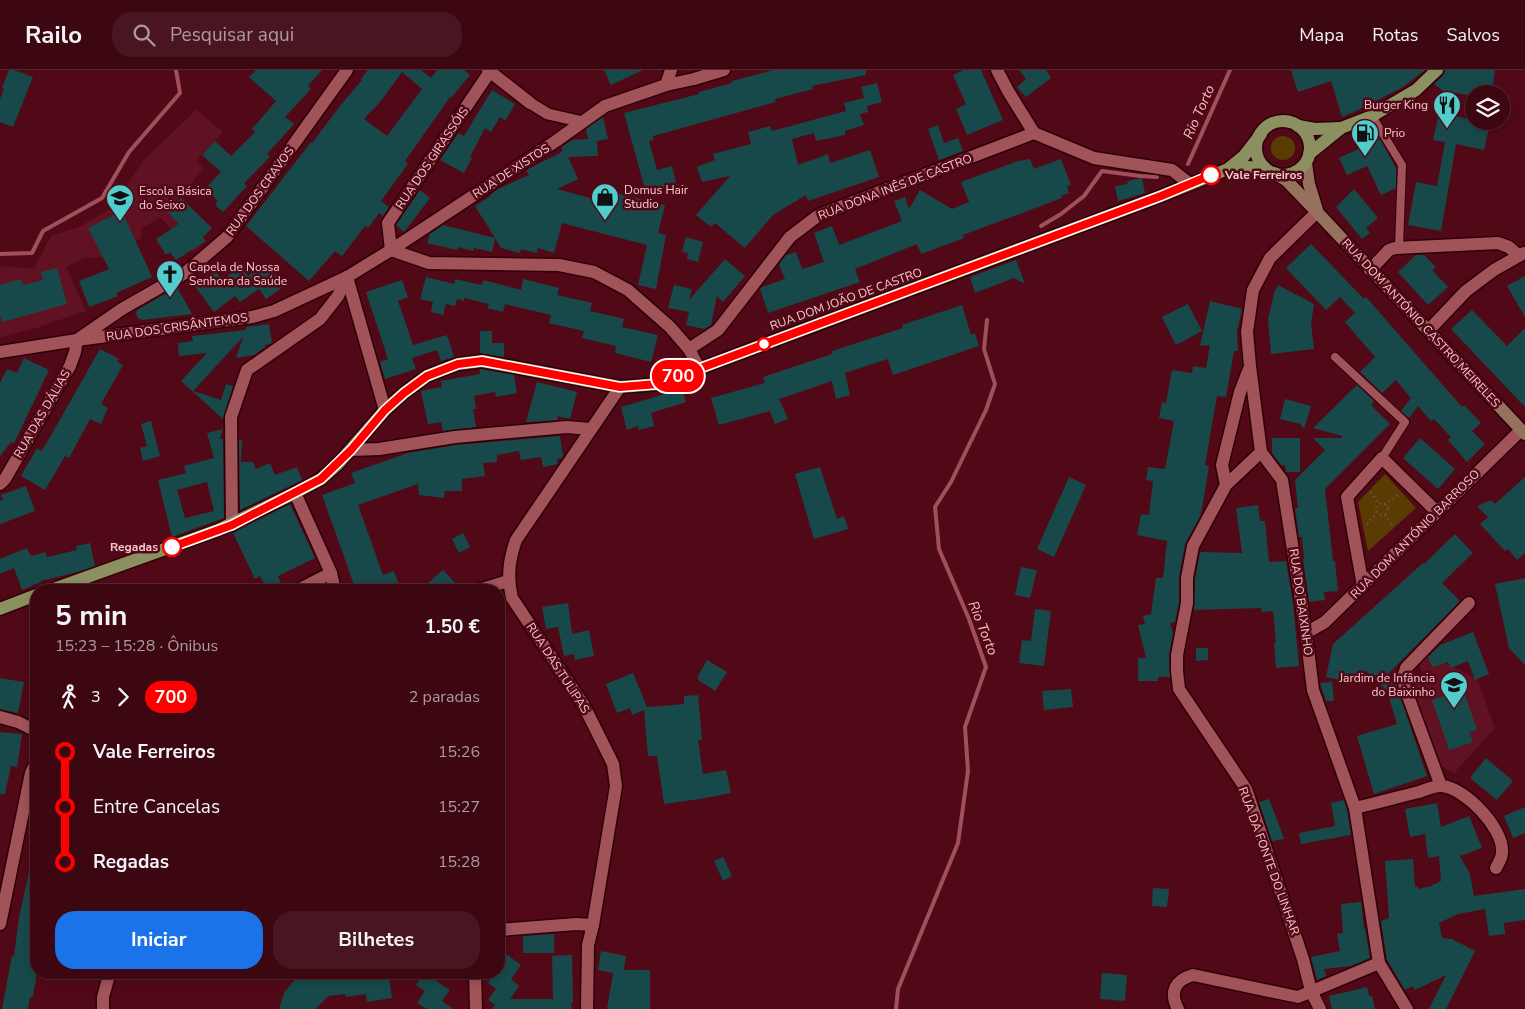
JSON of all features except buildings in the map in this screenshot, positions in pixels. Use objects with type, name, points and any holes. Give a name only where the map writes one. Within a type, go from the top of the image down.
[{"type":"main road","points":[[1341,128],[1308,158],[1302,168],[1290,174],[1284,175],[1270,171],[1258,157],[1256,151],[1260,134],[1274,123],[1291,123],[1315,129],[1341,128],[1372,116],[1416,90],[1437,70]]},
{"type":"main road","points":[[1298,126],[1309,140],[1308,158]]},
{"type":"main road","name":"RUA DOM JOÃO DE CASTRO","points":[[1228,169],[1244,156],[1260,134]]},
{"type":"main road","name":"RUA DOM ANTÓNIO CASTRO MEIRELES","points":[[1308,158],[1309,184],[1317,212]]},
{"type":"main road","name":"RUA DOM JOÃO DE CASTRO","points":[[68,584],[232,525],[321,479],[351,450],[385,410],[404,393],[427,376],[458,364],[482,361],[620,387],[658,384],[1161,196],[1228,169],[1247,167],[1270,171]]},
{"type":"main road","name":"RUA DOM ANTÓNIO CASTRO MEIRELES","points":[[1270,171],[1286,180],[1523,432]]},
{"type":"main road","points":[[0,610],[30,598]]},
{"type":"street","name":"RUA DOS CRAVOS","points":[[77,340],[122,309],[185,273],[227,237],[347,70]]},
{"type":"street","points":[[490,70],[530,103],[548,114],[583,122]]},
{"type":"street","name":"RUA DOS GIRASSÓIS","points":[[391,250],[388,223],[490,70]]},
{"type":"street","points":[[666,85],[671,70]]},
{"type":"street","name":"RUA DE XISTOS","points":[[347,277],[556,142],[605,106],[666,85],[724,70]]},
{"type":"street","points":[[997,70],[1034,133],[1094,158],[1172,170],[1190,184]]},
{"type":"street","name":"RUA DONA INÊS DE CASTRO","points":[[689,349],[718,330],[790,236],[819,215],[1034,133]]},
{"type":"street","name":"RUA DO BAIXINHO","points":[[1317,212],[1270,258],[1252,290],[1247,332],[1250,366],[1262,452],[1282,480],[1306,632],[1313,690],[1355,808],[1380,963],[1407,1009]]},
{"type":"street","points":[[1370,270],[1389,250],[1399,247],[1498,244],[1522,254]]},
{"type":"street","points":[[391,250],[429,263],[559,265],[594,272],[628,290],[670,327],[689,349],[699,368]]},
{"type":"street","points":[[1428,331],[1466,291],[1494,270],[1522,254]]},
{"type":"street","name":"RUA DOS CRISÂNTEMOS","points":[[0,352],[252,317],[274,311],[347,277]]},
{"type":"street","points":[[347,277],[385,410]]},
{"type":"street","points":[[232,525],[231,417],[247,370],[320,319],[338,296],[347,277]]},
{"type":"street","name":"RUA DAS DÁLIAS","points":[[0,484],[5,479],[70,366],[76,352],[77,340]]},
{"type":"street","points":[[1226,485],[1222,465],[1240,392],[1250,366]]},
{"type":"street","name":"RUA DAS TULIPAS","points":[[586,1009],[588,945],[616,786],[614,764],[583,704],[512,598],[508,581],[511,553],[516,540],[620,387]]},
{"type":"street","points":[[351,450],[380,449],[456,436],[567,427],[590,429]]},
{"type":"street","name":"RUA DOM ANTÓNIO BARROSO","points":[[1306,632],[1326,622],[1437,512],[1523,432]]},
{"type":"street","name":"RUA DA FONTE DO LINHAR","points":[[1262,452],[1226,485],[1192,546],[1187,578],[1187,603],[1177,655],[1176,671],[1179,689],[1246,789],[1304,959],[1311,991],[1320,1009]]},
{"type":"street","points":[[1363,586],[1347,497],[1382,458],[1437,512]]},
{"type":"street","points":[[295,493],[331,573],[334,584]]},
{"type":"street","points":[[310,584],[331,573]]},
{"type":"street","points":[[498,584],[508,581]]},
{"type":"street","points":[[1441,786],[1403,678],[1406,668],[1469,603]]},
{"type":"street","points":[[0,717],[18,722],[30,728]]},
{"type":"street","points":[[0,924],[30,778]]},
{"type":"street","points":[[1355,808],[1441,786],[1456,791],[1491,821],[1502,843],[1502,858],[1496,868]]},
{"type":"street","points":[[505,930],[576,924],[593,925]]},
{"type":"street","points":[[1178,1009],[1173,996],[1178,983],[1185,977],[1193,976],[1298,996],[1380,963]]},
{"type":"street","points":[[102,1009],[108,979]]},
{"type":"street","points":[[476,979],[476,1009]]},
{"type":"lane","points":[[1372,116],[1402,165],[1399,247]]},
{"type":"lane","points":[[1335,357],[1406,422],[1382,458]]},
{"type":"path","points":[[1371,492],[1379,504],[1385,505],[1399,494]]},
{"type":"path","points":[[1367,524],[1377,513],[1376,508],[1379,504]]},
{"type":"path","points":[[1385,505],[1388,509],[1385,514]]},
{"type":"path","points":[[1377,513],[1380,515],[1385,514]]},
{"type":"path","points":[[1385,514],[1393,526]]},
{"type":"shaded area","name":"Escola Básica do Seixo","points":[[195,109],[223,132],[196,161],[204,168],[168,211],[201,246],[194,252],[160,217],[141,229],[141,238],[105,257],[84,258],[66,267],[86,311],[36,328],[0,337],[0,266],[34,269],[51,236],[79,227],[112,208],[143,161]]},
{"type":"shaded area","points":[[1283,136],[1292,139],[1295,148],[1292,157],[1283,160],[1274,157],[1271,148],[1274,139]]},
{"type":"shaded area","points":[[1385,474],[1416,508],[1368,551],[1358,502]]},
{"type":"shaded area","name":"Jardim de Infância do Baixinho","points":[[1429,655],[1477,679],[1495,728],[1454,773],[1441,766],[1413,690],[1416,681],[1424,673],[1420,665]]},
{"type":"waterway","points":[[0,254],[32,253],[43,231],[102,198],[129,152],[180,93],[176,70]]},
{"type":"waterway","name":"Rio Torto","points":[[1188,164],[1230,70]]},
{"type":"waterway","name":"Rio Torto","points":[[1041,226],[1061,214],[1084,196],[1102,171],[1157,177]]},
{"type":"waterway","name":"Rio Torto","points":[[896,1009],[898,989],[958,843],[968,771],[965,727],[986,667],[969,619],[939,549],[935,507],[951,482],[986,410],[995,384],[984,349],[987,320]]},
{"type":"bus line","name":"700","points":[[172,547],[232,525],[321,479],[351,450],[385,410],[404,393],[427,376],[458,364],[482,361],[620,387],[658,384],[1161,196],[1211,175]]},
{"type":"place","name":"Burger King","points":[[1447,129]]},
{"type":"place","name":"Prio","points":[[1365,157]]},
{"type":"place","name":"Vale Ferreiros","points":[[1211,175]]},
{"type":"place","name":"Domus Hair Studio","points":[[605,221]]},
{"type":"place","name":"Escola Básica do Seixo","points":[[120,222]]},
{"type":"place","name":"Capela de Nossa Senhora da Saúde","points":[[170,298]]},
{"type":"place","name":"Regadas","points":[[172,547]]},
{"type":"place","name":"Jardim de Infância do Baixinho","points":[[1454,709]]}]
